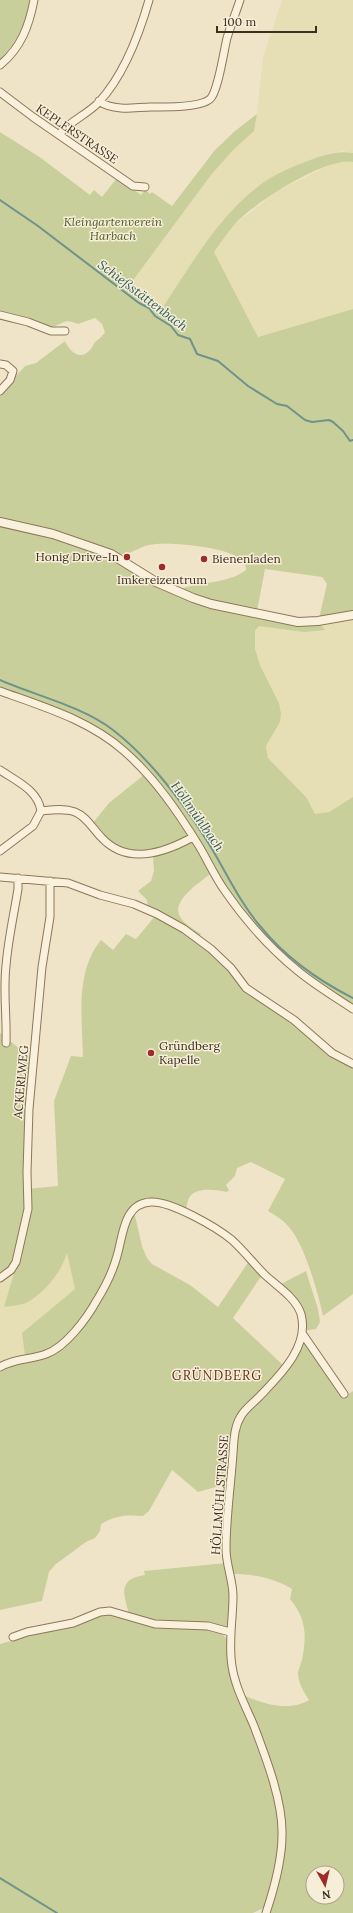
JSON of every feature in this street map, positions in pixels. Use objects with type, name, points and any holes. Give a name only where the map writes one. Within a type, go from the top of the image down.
[{"type":"street","points":[[0,65],[14,51],[22,39],[34,0]]},
{"type":"street","points":[[59,135],[68,125],[84,115],[100,101],[115,81],[129,52],[149,0]]},
{"type":"street","points":[[100,101],[109,106],[143,108],[193,105],[206,102],[210,99],[215,89],[228,36],[240,0]]},
{"type":"street","name":"KEPLERSTRASSE","points":[[0,92],[133,186],[145,187]]},
{"type":"street","points":[[0,315],[28,322],[51,331],[65,331]]},
{"type":"street","points":[[0,364],[6,365],[13,371],[10,380],[0,391]]},
{"type":"street","points":[[0,522],[53,534],[104,552],[173,590],[211,604],[298,622],[318,622],[353,615]]},
{"type":"street","points":[[0,691],[76,720],[108,738],[136,762],[174,807],[226,892],[269,943],[299,972],[353,1009]]},
{"type":"street","points":[[0,770],[32,792],[37,799],[41,811],[33,826],[0,851]]},
{"type":"street","points":[[41,811],[61,810],[76,812],[109,845],[123,852],[134,854],[146,855],[159,852],[193,837]]},
{"type":"street","points":[[0,877],[50,881],[75,885],[100,895],[134,904],[157,914],[184,929],[224,961],[246,988],[294,1020],[332,1054],[353,1064]]},
{"type":"street","points":[[6,1043],[7,1024],[4,1010],[6,965],[18,889],[18,878]]},
{"type":"street","name":"ACKERLWEG","points":[[0,1278],[11,1270],[16,1262],[28,1208],[27,1172],[29,1109],[42,967],[50,917],[50,881]]},
{"type":"street","name":"HÖLLMÜHLSTRASSE","points":[[0,1367],[13,1360],[45,1355],[54,1350],[76,1329],[91,1312],[109,1275],[117,1256],[122,1230],[129,1214],[139,1206],[148,1202],[165,1204],[186,1213],[215,1228],[231,1239],[295,1304],[301,1314],[302,1333],[293,1356],[242,1414],[235,1430],[226,1537],[226,1558],[233,1594],[230,1632],[232,1670],[262,1748],[273,1784],[282,1823],[280,1855],[273,1892],[266,1913]]},
{"type":"street","points":[[302,1333],[344,1394]]},
{"type":"street","points":[[13,1637],[27,1632],[73,1623],[100,1612],[110,1611],[156,1624],[208,1626],[230,1632]]},
{"type":"shaded area","points":[[282,0],[353,0],[353,153],[343,151],[322,155],[267,180],[190,267],[161,310],[131,289],[131,283],[211,175],[233,150],[254,131],[263,57]]},
{"type":"shaded area","points":[[336,162],[353,162],[353,309],[258,337],[214,252],[235,224],[279,190]]},
{"type":"shaded area","points":[[353,619],[353,797],[329,812],[315,814],[307,797],[267,758],[266,746],[280,722],[279,703],[260,665],[255,649],[255,631],[259,626],[325,630],[321,625]]},
{"type":"shaded area","points":[[67,1251],[75,1289],[22,1333],[25,1356],[0,1364],[0,1280],[15,1270]]},
{"type":"green space","points":[[0,0],[30,0],[20,32],[12,46],[0,60]]},
{"type":"green space","name":"Kleingartenverein Harbach","points":[[257,114],[254,131],[233,150],[211,175],[131,283],[131,289],[161,310],[208,240],[235,207],[250,193],[267,180],[289,168],[327,154],[340,152],[353,153],[353,162],[341,162],[326,166],[291,183],[257,205],[235,224],[214,252],[258,337],[353,309],[353,611],[319,618],[327,584],[322,577],[265,569],[257,611],[218,603],[181,589],[189,586],[231,578],[246,570],[246,566],[241,559],[232,554],[209,548],[182,544],[158,544],[145,546],[126,554],[118,554],[194,601],[256,618],[304,626],[321,625],[325,630],[304,632],[259,626],[255,631],[255,649],[260,665],[279,703],[281,714],[280,722],[266,746],[268,758],[307,798],[315,814],[329,812],[353,797],[353,1007],[306,975],[273,945],[225,888],[197,839],[120,745],[0,688],[0,394],[25,366],[36,363],[65,341],[72,351],[78,355],[82,355],[90,350],[95,342],[105,332],[102,324],[95,318],[78,324],[67,321],[52,327],[30,318],[0,311],[0,132],[41,158],[90,195],[94,190],[102,197],[117,178],[141,195],[145,190],[150,194],[152,192],[172,206],[215,150],[235,131]]},
{"type":"green space","points":[[145,774],[187,832],[185,839],[155,851],[125,850],[110,843],[92,824],[109,803]]},
{"type":"green space","points":[[194,842],[211,873],[187,893],[179,905],[178,912],[185,923],[201,934],[198,937],[148,908],[147,900],[138,891],[151,881],[154,871],[153,856]]},
{"type":"green space","points":[[156,915],[175,926],[209,951],[258,998],[353,1067],[353,1294],[323,1316],[311,1272],[297,1239],[284,1222],[268,1211],[285,1179],[251,1162],[237,1168],[235,1176],[226,1185],[229,1190],[227,1192],[217,1190],[201,1190],[192,1194],[188,1199],[186,1211],[166,1202],[133,1207],[142,1246],[147,1258],[152,1264],[190,1285],[218,1307],[249,1261],[262,1275],[233,1318],[284,1366],[241,1413],[230,1483],[198,1492],[172,1470],[149,1511],[143,1516],[122,1516],[101,1524],[100,1531],[95,1538],[86,1542],[56,1564],[49,1572],[42,1601],[0,1610],[0,1368],[39,1358],[62,1342],[45,1352],[25,1356],[22,1333],[75,1289],[67,1253],[65,1260],[57,1274],[39,1294],[26,1303],[4,1307],[15,1270],[0,1276],[0,1033],[30,1057],[32,1056],[26,1189],[58,1186],[54,1101],[71,1056],[83,1057],[81,1011],[87,966],[101,940],[113,950],[126,934],[136,939]]},
{"type":"green space","points":[[306,1271],[318,1309],[320,1322],[316,1329],[304,1331],[302,1315],[279,1285]]},
{"type":"green space","points":[[304,1339],[342,1398],[353,1391],[353,1913],[268,1913],[283,1816],[243,1695],[267,1704],[285,1706],[301,1704],[309,1700],[299,1682],[298,1672],[304,1651],[305,1635],[302,1620],[290,1599],[292,1589],[263,1577],[232,1574],[228,1545],[236,1439],[241,1420]]},
{"type":"green space","points":[[226,1563],[230,1602],[228,1626],[225,1628],[159,1623],[129,1614],[124,1593],[126,1584],[136,1577],[145,1575],[144,1571]]},
{"type":"green space","points":[[106,1614],[206,1627],[219,1631],[227,1639],[250,1721],[272,1785],[281,1831],[273,1884],[266,1907],[253,1913],[0,1913],[0,1644]]},
{"type":"waterway","name":"Schießstättenbach","points":[[0,200],[38,226],[139,303],[149,308],[155,316],[171,326],[178,335],[190,339],[197,354],[218,361],[248,386],[277,404],[287,406],[305,420],[312,422],[329,420],[333,422],[343,431],[350,441],[353,440]]},
{"type":"waterway","name":"Höllmühlbach","points":[[0,680],[87,714],[113,730],[126,741],[151,765],[185,808],[211,847],[244,905],[260,926],[280,948],[302,967],[327,984],[353,998]]},
{"type":"waterway","points":[[0,1878],[57,1913]]},
{"type":"place","name":"Honig Drive-In","points":[[127,557]]},
{"type":"place","name":"Bienenladen","points":[[204,559]]},
{"type":"place","name":"Imkereizentrum","points":[[162,567]]},
{"type":"place","name":"Gründberg Kapelle","points":[[151,1053]]},
{"type":"district","name":"GRÜNDBERG","points":[[217,1375]]}]
